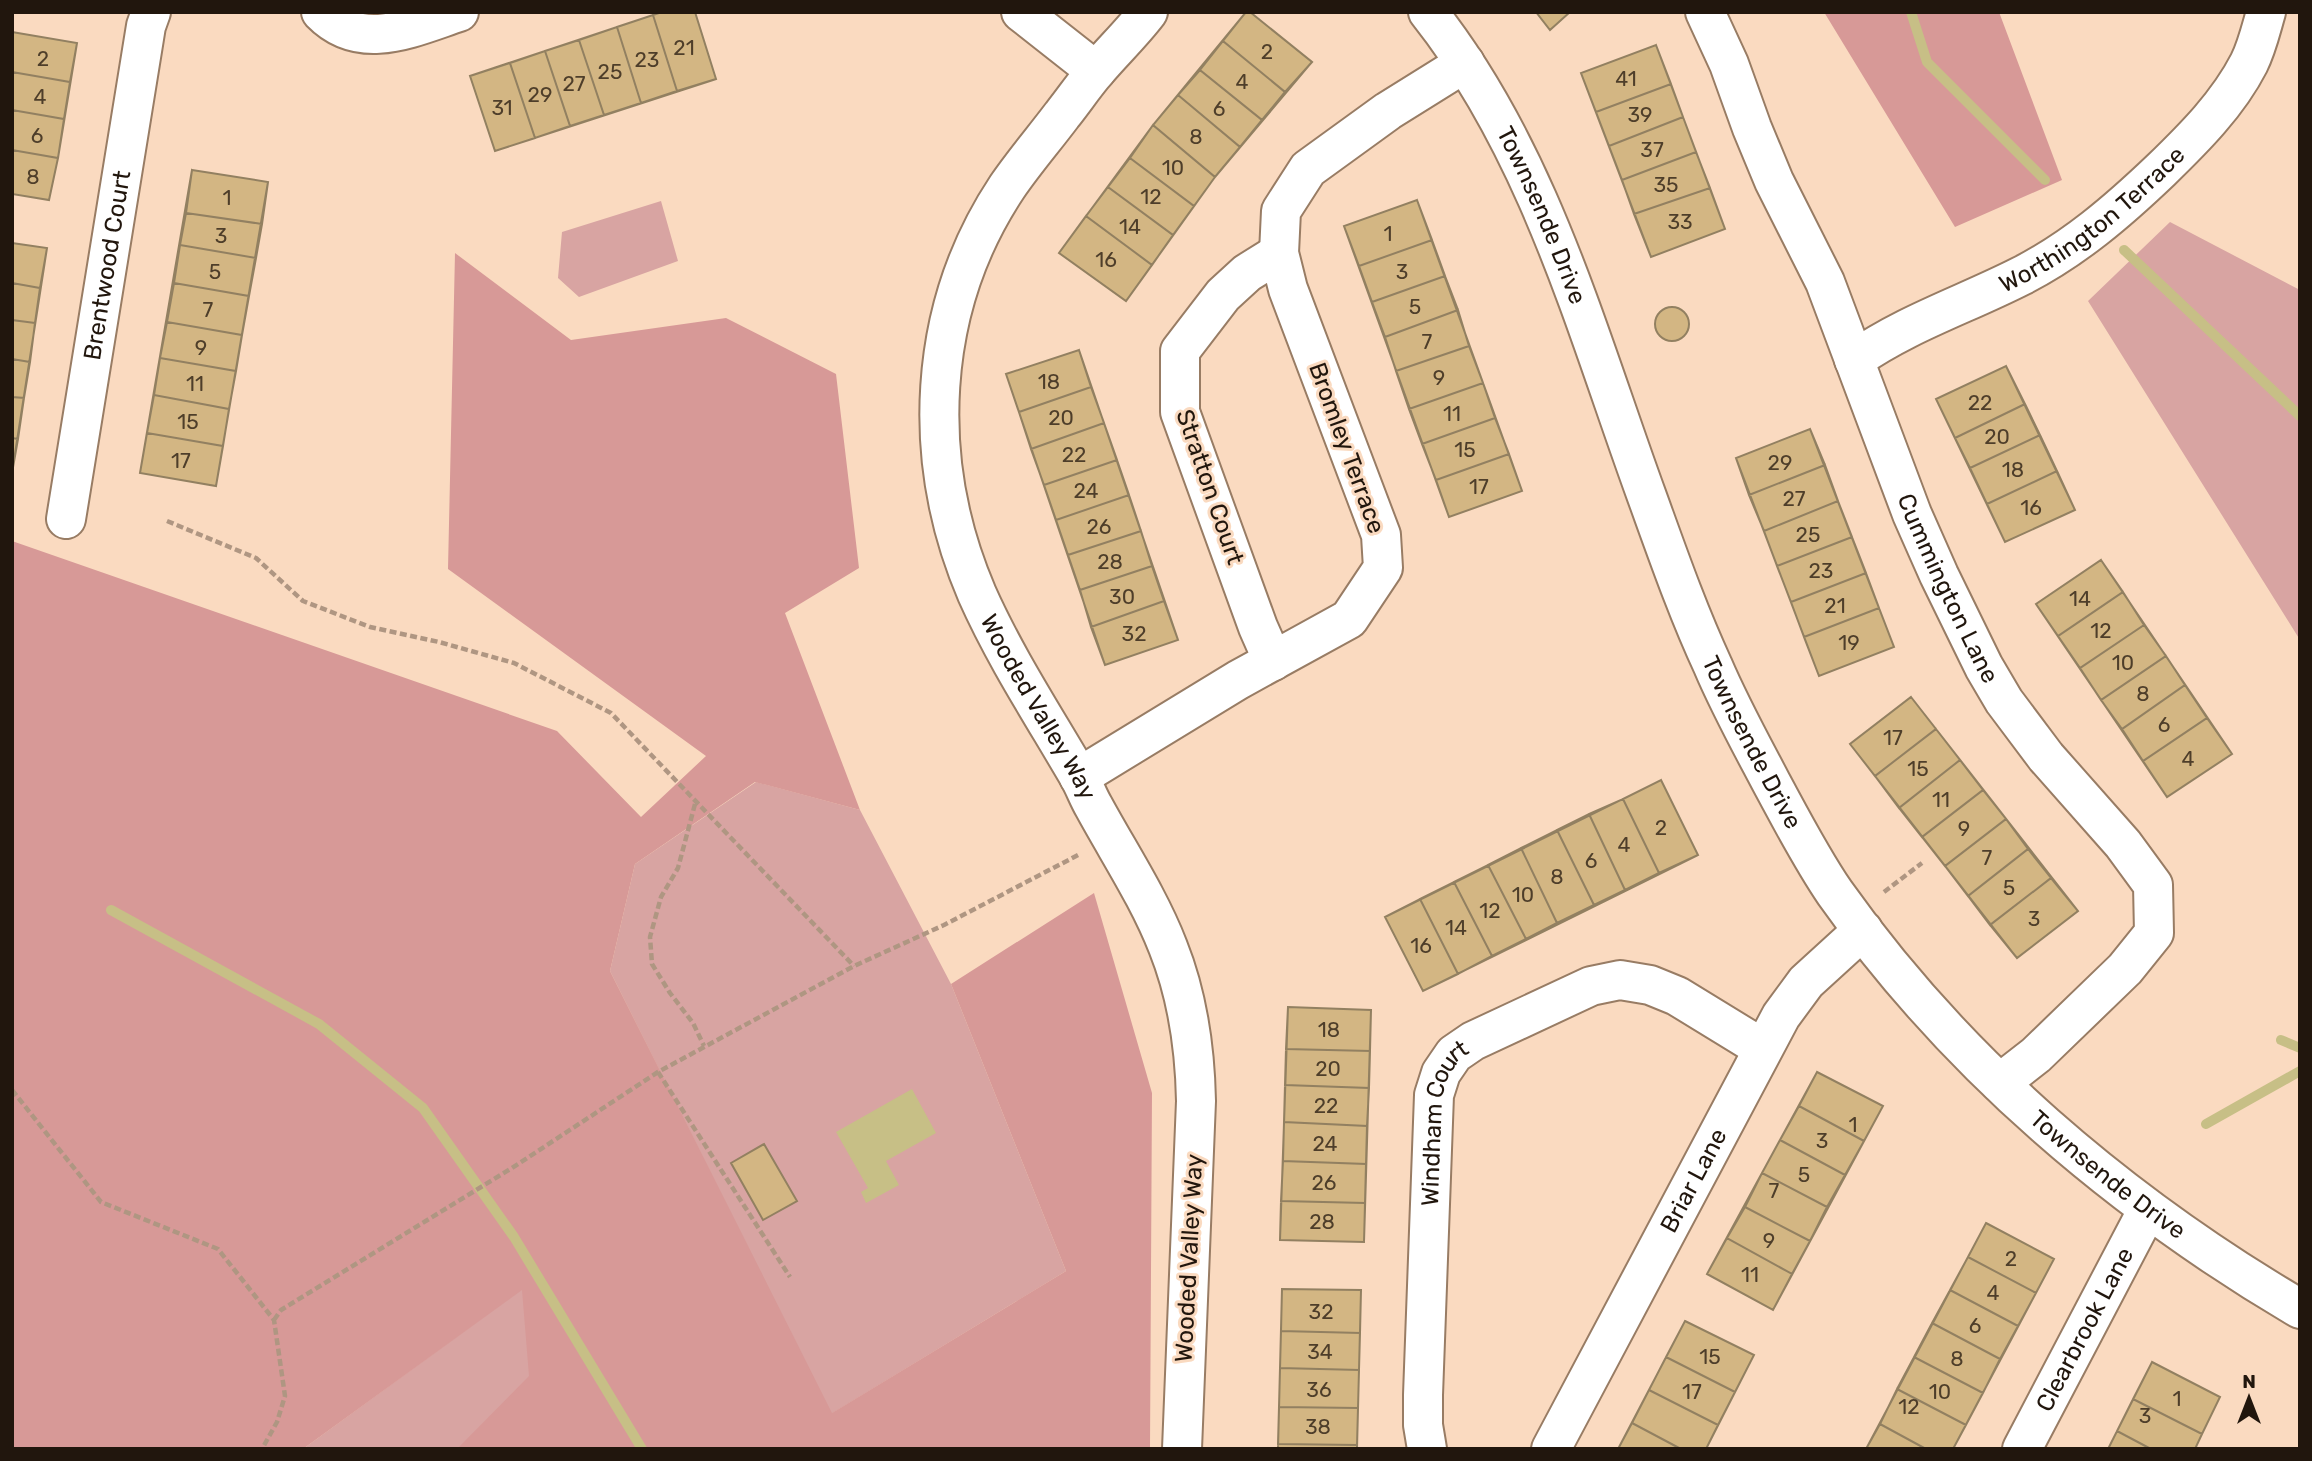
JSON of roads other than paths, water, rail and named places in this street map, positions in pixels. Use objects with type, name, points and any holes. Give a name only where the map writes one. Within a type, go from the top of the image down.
[{"type":"street","name":"Brentwood Court","points":[[65,519],[146,26],[151,12]]},
{"type":"street","points":[[321,12],[330,22],[360,35],[394,32],[459,12]]},
{"type":"street","points":[[1021,12],[1096,71]]},
{"type":"street","name":"Wooded Valley Way","points":[[1148,12],[1096,71],[1006,188],[984,228],[966,267],[952,308],[943,350],[939,434],[942,476],[950,515],[962,554],[983,605],[1013,666],[1079,777],[1151,909],[1168,945],[1190,1021],[1196,1101],[1182,1449]]},
{"type":"street","name":"Townsende Drive","points":[[1428,12],[1465,63],[1506,133],[1553,234],[1683,597],[1713,667],[1797,829],[1833,891],[1916,997],[2000,1083],[2074,1150],[2206,1251],[2300,1309]]},
{"type":"street","name":"Cummington Lane","points":[[1705,12],[1729,64],[1774,181],[1825,282],[1912,514],[1938,575],[1984,667],[2004,701],[2046,757],[2123,844],[2153,885],[2154,933],[2125,969],[2036,1055],[2000,1083]]},
{"type":"street","name":"Worthington Terrace","points":[[1854,360],[1882,340],[1919,321],[2021,276],[2106,221],[2186,146],[2219,108],[2249,62],[2266,12]]},
{"type":"street","points":[[1279,253],[1281,211],[1308,169],[1388,111],[1465,63]]},
{"type":"street","name":"Bromley Terrace","points":[[1079,777],[1142,737],[1349,618],[1383,568],[1381,535],[1288,289],[1279,253]]},
{"type":"street","name":"Stratton Court","points":[[1273,661],[1258,627],[1180,412],[1180,351],[1223,295],[1247,273],[1279,253]]},
{"type":"street","name":"Briar Lane","points":[[1551,1449],[1781,1016],[1806,982],[1863,930]]},
{"type":"street","name":"Windham Court","points":[[1427,1449],[1423,1425],[1423,1395],[1434,1095],[1441,1073],[1454,1054],[1473,1041],[1591,986],[1620,981],[1650,985],[1678,996],[1762,1048]]},
{"type":"street","name":"Clearbrook Lane","points":[[2022,1449],[2148,1209]]},
{"type":"waterway","points":[[1911,12],[1927,62],[2045,180]]},
{"type":"waterway","points":[[2124,250],[2300,416]]},
{"type":"waterway","points":[[111,910],[319,1024],[423,1108],[514,1237],[642,1449]]},
{"type":"waterway","points":[[2281,1040],[2300,1048]]},
{"type":"waterway","points":[[2206,1124],[2300,1071]]}]
